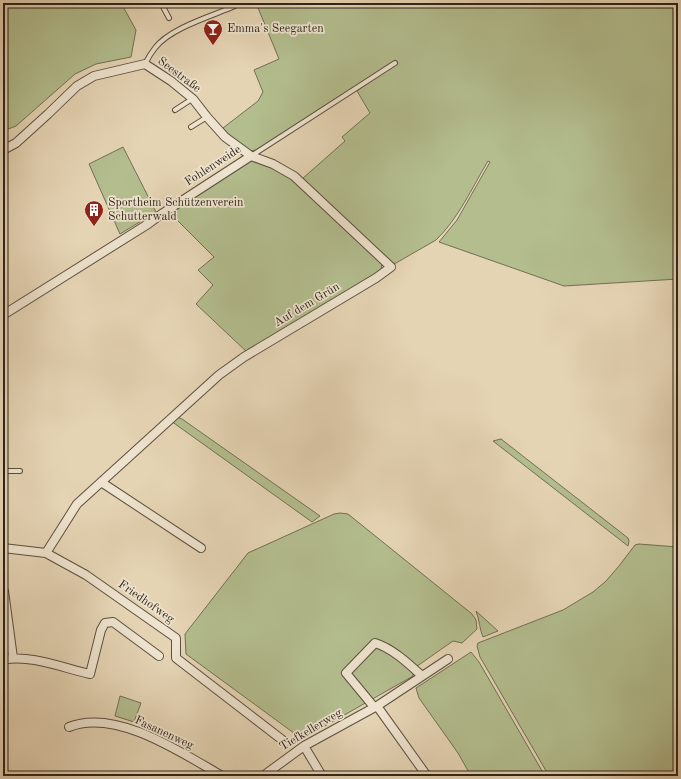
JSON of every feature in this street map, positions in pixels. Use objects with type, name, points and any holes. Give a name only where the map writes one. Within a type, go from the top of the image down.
[{"type":"street","name":"Seestraße","points":[[3,150],[16,143],[77,86],[94,76],[144,64],[171,81],[193,99],[225,137],[251,156]]},
{"type":"street","name":"Fohlenweide","points":[[3,315],[148,224],[251,156]]},
{"type":"street","name":"Auf dem Grün","points":[[46,553],[77,504],[219,375],[244,357],[376,278],[391,267],[294,176],[273,164],[251,156]]},
{"type":"street","points":[[101,482],[201,548]]},
{"type":"street","name":"Friedhofweg","points":[[3,548],[46,553],[86,575],[176,638],[176,658],[285,742]]},
{"type":"street","points":[[4,591],[13,658]]},
{"type":"street","points":[[3,660],[13,658],[31,660],[90,674],[101,630],[105,623],[113,622],[159,656]]},
{"type":"street","points":[[422,676],[408,663],[381,645],[375,643],[346,673],[375,706],[427,776]]},
{"type":"street","name":"Tiefkellerweg","points":[[263,776],[304,746],[375,706],[448,659]]},
{"type":"street","name":"Fasanenweg","points":[[69,727],[79,723],[90,722],[105,723],[126,728],[155,739],[222,776]]},
{"type":"street","points":[[304,746],[322,776]]},
{"type":"lane","points":[[162,3],[169,18]]},
{"type":"lane","points":[[144,64],[155,47],[167,37],[183,27],[235,6]]},
{"type":"lane","name":"Fohlenweide","points":[[251,156],[394,63]]},
{"type":"lane","points":[[175,110],[193,99]]},
{"type":"lane","points":[[191,127],[207,117]]},
{"type":"lane","points":[[3,471],[20,471]]},
{"type":"green space","points":[[3,3],[121,3],[136,30],[131,57],[96,64],[75,74],[16,126],[3,131]]},
{"type":"green space","points":[[256,3],[368,3],[369,5],[369,3],[678,3],[678,279],[564,286],[439,242],[457,220],[490,162],[488,161],[464,203],[444,232],[436,240],[393,264],[302,179],[345,141],[342,137],[370,113],[357,91],[392,66],[391,63],[256,150],[250,151],[233,140],[223,128],[258,101],[263,92],[254,70],[279,59]]},
{"type":"green space","points":[[123,147],[156,212],[120,234],[89,164]]},
{"type":"green space","points":[[252,159],[270,166],[292,178],[382,263],[381,270],[378,274],[248,353],[196,304],[213,285],[198,270],[214,257],[169,212]]},
{"type":"green space","points":[[177,417],[182,419],[320,516],[312,522],[171,421]]},
{"type":"green space","points":[[501,439],[628,538],[628,546],[493,441]]},
{"type":"green space","points":[[334,514],[348,514],[472,614],[476,620],[477,629],[462,643],[453,641],[413,669],[413,676],[302,739],[186,654],[185,634],[248,553]]},
{"type":"green space","points":[[635,545],[678,547],[678,776],[549,776],[480,657],[477,646],[478,643],[563,610],[593,592],[606,581]]},
{"type":"green space","points":[[476,611],[498,631],[483,637]]},
{"type":"green space","points":[[471,652],[479,662],[545,776],[471,776],[458,753],[419,698],[416,688]]},
{"type":"green space","points":[[120,696],[141,703],[134,722],[115,716]]},
{"type":"place","name":"Emma's Seegarten","points":[[213,46]]},
{"type":"place","name":"Sportheim Schützenverein Schutterwald","points":[[94,227]]}]
